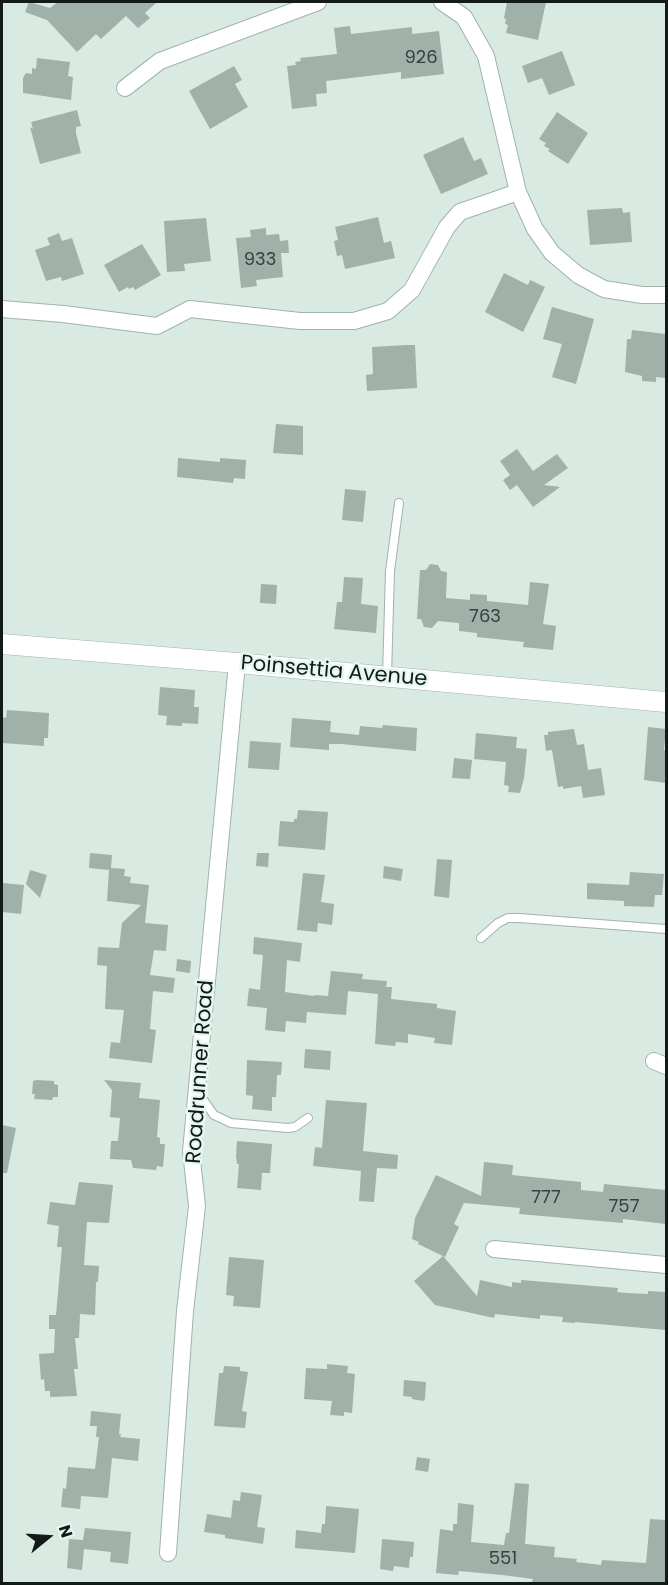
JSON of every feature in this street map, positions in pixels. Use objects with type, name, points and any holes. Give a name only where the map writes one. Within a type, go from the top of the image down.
[{"type":"street","points":[[125,88],[160,61],[318,2]]},
{"type":"street","points":[[442,2],[464,17],[486,56],[518,192],[535,229],[552,253],[578,275],[604,289],[642,295],[666,295]]},
{"type":"street","points":[[2,309],[158,326],[190,309],[300,321],[354,321],[388,311],[412,290],[447,227],[460,212],[518,192]]},
{"type":"street","name":"Poinsettia Avenue","points":[[2,644],[666,702]]},
{"type":"street","name":"Roadrunner Road","points":[[168,1553],[185,1311],[197,1206],[191,1151],[237,663]]},
{"type":"street","points":[[494,1249],[666,1265]]},
{"type":"lane","points":[[387,676],[390,571],[399,503]]},
{"type":"lane","points":[[481,938],[498,923],[508,918],[666,929]]},
{"type":"lane","points":[[196,1092],[214,1115],[231,1123],[288,1128],[295,1127],[308,1118]]},
{"type":"building","points":[[29,2],[50,8],[58,2],[157,2],[145,13],[150,18],[138,28],[126,16],[101,39],[96,34],[77,52],[47,20],[25,12]]},
{"type":"building","points":[[507,2],[546,2],[538,40],[506,33],[508,25],[505,24],[506,19],[504,18]]},
{"type":"building","points":[[350,26],[351,34],[412,27],[412,34],[439,31],[444,74],[401,79],[401,72],[326,81],[327,93],[316,94],[317,106],[292,109],[287,66],[296,65],[295,62],[301,61],[300,58],[337,54],[334,28]]},
{"type":"building","points":[[562,51],[575,85],[549,95],[542,78],[528,83],[522,66]]},
{"type":"building","points":[[37,58],[70,62],[68,76],[73,77],[71,100],[23,93],[23,78],[26,73],[32,74],[32,68],[36,69]]},
{"type":"building","points":[[234,66],[242,80],[235,84],[248,107],[210,129],[189,91]]},
{"type":"building","points":[[77,110],[81,126],[76,127],[76,133],[81,153],[40,164],[30,127],[33,129],[31,122]]},
{"type":"building","points":[[557,112],[588,133],[568,164],[548,151],[550,149],[544,146],[546,143],[539,139]]},
{"type":"building","points":[[463,137],[474,161],[481,158],[488,174],[441,194],[423,155]]},
{"type":"building","points":[[622,208],[623,213],[630,212],[632,242],[590,245],[587,210]]},
{"type":"building","points":[[378,217],[384,243],[391,241],[395,258],[345,269],[342,255],[337,256],[334,241],[338,240],[335,227]]},
{"type":"building","points":[[206,218],[211,261],[184,264],[185,271],[167,272],[164,221]]},
{"type":"building","points":[[266,228],[266,235],[279,234],[280,241],[288,240],[289,253],[281,253],[283,277],[256,280],[257,286],[241,288],[236,238],[251,237],[250,230]]},
{"type":"building","points":[[59,233],[62,241],[72,238],[84,274],[62,281],[61,277],[46,281],[35,250],[50,245],[47,238]]},
{"type":"building","points":[[142,244],[161,275],[135,290],[133,287],[129,289],[128,287],[119,292],[104,265]]},
{"type":"building","points":[[504,273],[528,285],[530,280],[545,287],[523,332],[485,312]]},
{"type":"building","points":[[552,307],[594,319],[576,384],[552,377],[562,344],[543,339]]},
{"type":"building","points":[[632,330],[666,334],[666,378],[656,377],[656,382],[642,381],[642,376],[625,372],[627,339],[631,339]]},
{"type":"building","points":[[415,345],[417,388],[367,391],[366,375],[373,374],[372,347]]},
{"type":"building","points":[[276,424],[303,426],[303,455],[273,453]]},
{"type":"building","points":[[517,449],[533,471],[557,454],[568,468],[544,485],[560,487],[533,507],[517,485],[510,490],[503,480],[510,475],[500,461]]},
{"type":"building","points":[[178,458],[220,462],[220,458],[246,460],[245,479],[234,478],[233,483],[177,477]]},
{"type":"building","points":[[345,489],[366,491],[363,522],[342,520]]},
{"type":"building","points":[[430,564],[438,565],[441,571],[447,572],[446,598],[470,600],[470,594],[487,595],[487,601],[528,605],[530,582],[549,584],[543,624],[556,626],[553,650],[523,647],[524,642],[477,637],[477,633],[459,631],[459,623],[438,621],[432,628],[424,627],[421,619],[417,619],[420,570],[426,570]]},
{"type":"building","points":[[344,577],[363,578],[361,604],[378,606],[376,633],[334,629],[337,602],[342,602]]},
{"type":"building","points":[[261,584],[277,585],[276,604],[260,603]]},
{"type":"building","points":[[160,687],[195,690],[194,707],[199,707],[198,724],[166,725],[167,716],[158,715]]},
{"type":"building","points":[[7,710],[49,713],[48,738],[44,738],[44,746],[2,743],[2,717],[6,718]]},
{"type":"building","points":[[292,718],[331,721],[330,732],[359,735],[360,726],[382,728],[383,725],[417,728],[416,751],[341,744],[329,744],[329,750],[290,747]]},
{"type":"building","points":[[648,727],[666,729],[664,750],[666,751],[666,783],[644,780]]},
{"type":"building","points":[[574,729],[577,745],[584,744],[588,770],[601,768],[605,795],[583,798],[581,786],[563,789],[563,786],[558,787],[552,750],[546,751],[544,735],[548,735],[548,732]]},
{"type":"building","points":[[476,733],[517,737],[516,748],[527,749],[520,793],[508,792],[509,786],[504,785],[506,762],[474,759]]},
{"type":"building","points":[[250,741],[281,743],[279,770],[248,768]]},
{"type":"building","points":[[454,758],[472,760],[470,779],[452,778]]},
{"type":"building","points":[[298,810],[328,812],[325,850],[278,846],[280,821],[294,822],[294,819],[297,819]]},
{"type":"building","points":[[90,853],[112,855],[111,868],[125,869],[124,876],[131,877],[130,883],[149,885],[145,923],[168,925],[166,951],[154,950],[150,975],[175,978],[173,993],[153,991],[150,1029],[156,1030],[152,1063],[109,1058],[111,1042],[120,1043],[124,1010],[105,1009],[107,966],[97,965],[98,947],[119,948],[122,923],[141,905],[107,901],[109,870],[89,868]]},
{"type":"building","points":[[257,853],[269,853],[268,867],[256,866]]},
{"type":"building","points":[[437,859],[452,860],[449,898],[434,896]]},
{"type":"building","points":[[384,866],[403,869],[401,881],[383,878]]},
{"type":"building","points":[[30,870],[47,875],[40,898],[26,884]]},
{"type":"building","points":[[630,872],[664,874],[662,895],[655,895],[654,907],[624,906],[624,901],[587,899],[587,883],[629,885]]},
{"type":"building","points":[[303,873],[325,875],[321,902],[334,904],[332,925],[318,923],[317,932],[297,930]]},
{"type":"building","points":[[2,883],[24,885],[21,914],[2,912]]},
{"type":"building","points":[[254,937],[302,943],[300,962],[287,960],[285,992],[328,996],[331,971],[363,974],[362,979],[387,981],[386,987],[392,987],[391,999],[437,1004],[437,1008],[456,1011],[452,1045],[434,1043],[435,1038],[408,1034],[408,1043],[396,1042],[395,1046],[375,1044],[378,994],[348,991],[346,1015],[307,1012],[306,1023],[286,1021],[285,1032],[265,1030],[267,1008],[247,1006],[249,988],[260,990],[263,955],[253,954]]},
{"type":"building","points":[[177,959],[191,961],[190,973],[176,971]]},
{"type":"building","points":[[305,1049],[331,1051],[330,1070],[304,1068]]},
{"type":"building","points":[[247,1060],[282,1062],[281,1075],[277,1075],[276,1097],[272,1097],[272,1111],[252,1109],[253,1096],[246,1095]]},
{"type":"building","points":[[104,1080],[141,1083],[139,1098],[160,1100],[157,1137],[160,1138],[160,1144],[165,1144],[163,1167],[157,1166],[156,1170],[133,1168],[131,1160],[110,1159],[111,1141],[118,1141],[120,1118],[110,1117],[112,1090]]},
{"type":"building","points":[[33,1081],[54,1081],[54,1084],[58,1085],[58,1097],[53,1097],[52,1100],[34,1099]]},
{"type":"building","points":[[326,1100],[367,1103],[363,1151],[398,1155],[397,1169],[377,1168],[374,1202],[359,1201],[361,1171],[313,1166],[315,1147],[322,1148]]},
{"type":"building","points":[[2,1125],[16,1128],[7,1173],[2,1173]]},
{"type":"building","points":[[237,1141],[272,1144],[270,1173],[262,1173],[261,1190],[237,1188],[239,1164],[237,1164],[236,1156]]},
{"type":"building","points":[[484,1162],[513,1165],[512,1175],[581,1182],[581,1190],[603,1192],[604,1184],[666,1190],[666,1224],[623,1219],[623,1223],[519,1214],[520,1208],[464,1203],[454,1224],[459,1227],[445,1257],[412,1239],[415,1218],[436,1175],[481,1196]]},
{"type":"building","points":[[79,1182],[113,1185],[109,1223],[87,1222],[84,1265],[99,1266],[95,1315],[80,1314],[79,1338],[75,1338],[78,1369],[74,1369],[77,1396],[50,1397],[50,1391],[45,1391],[44,1379],[41,1380],[39,1354],[54,1353],[55,1329],[49,1329],[49,1315],[56,1315],[62,1247],[57,1247],[59,1226],[47,1224],[50,1202],[75,1205]]},
{"type":"building","points":[[443,1256],[477,1296],[480,1280],[512,1287],[512,1282],[521,1283],[521,1280],[618,1288],[617,1292],[626,1293],[666,1292],[666,1330],[562,1322],[563,1317],[540,1315],[540,1319],[495,1314],[494,1318],[435,1305],[414,1281]]},
{"type":"building","points":[[229,1257],[264,1260],[260,1308],[233,1306],[234,1296],[226,1295]]},
{"type":"building","points":[[327,1364],[348,1366],[347,1373],[355,1374],[352,1413],[344,1412],[344,1416],[330,1415],[332,1401],[304,1399],[306,1368],[327,1369]]},
{"type":"building","points":[[224,1366],[240,1367],[240,1371],[248,1372],[242,1411],[247,1412],[245,1428],[214,1426],[219,1373],[223,1373]]},
{"type":"building","points":[[404,1380],[426,1382],[423,1401],[403,1396]]},
{"type":"building","points":[[91,1411],[121,1414],[120,1437],[140,1439],[138,1461],[112,1458],[108,1498],[81,1496],[80,1509],[61,1507],[63,1488],[66,1489],[68,1467],[95,1469],[99,1437],[96,1437],[97,1426],[90,1426]]},
{"type":"building","points":[[417,1457],[430,1459],[428,1472],[415,1470]]},
{"type":"building","points":[[515,1483],[529,1484],[525,1544],[555,1547],[554,1557],[577,1559],[576,1562],[601,1565],[602,1560],[646,1563],[650,1519],[666,1520],[666,1584],[562,1582],[562,1584],[545,1584],[532,1582],[533,1579],[502,1575],[459,1571],[458,1575],[436,1573],[440,1529],[453,1531],[453,1524],[457,1524],[458,1503],[474,1505],[471,1542],[504,1545],[506,1533],[509,1533]]},
{"type":"building","points":[[241,1492],[262,1495],[257,1527],[265,1528],[263,1544],[204,1532],[207,1514],[231,1518],[233,1500],[240,1501]]},
{"type":"building","points":[[326,1506],[359,1509],[355,1553],[295,1548],[296,1530],[321,1533],[322,1524],[325,1524]]},
{"type":"building","points":[[85,1528],[131,1532],[128,1564],[110,1562],[111,1552],[84,1549],[82,1570],[67,1568],[69,1539],[83,1540]]},
{"type":"building","points":[[382,1539],[414,1542],[413,1557],[410,1557],[409,1568],[394,1566],[393,1571],[380,1569]]}]
